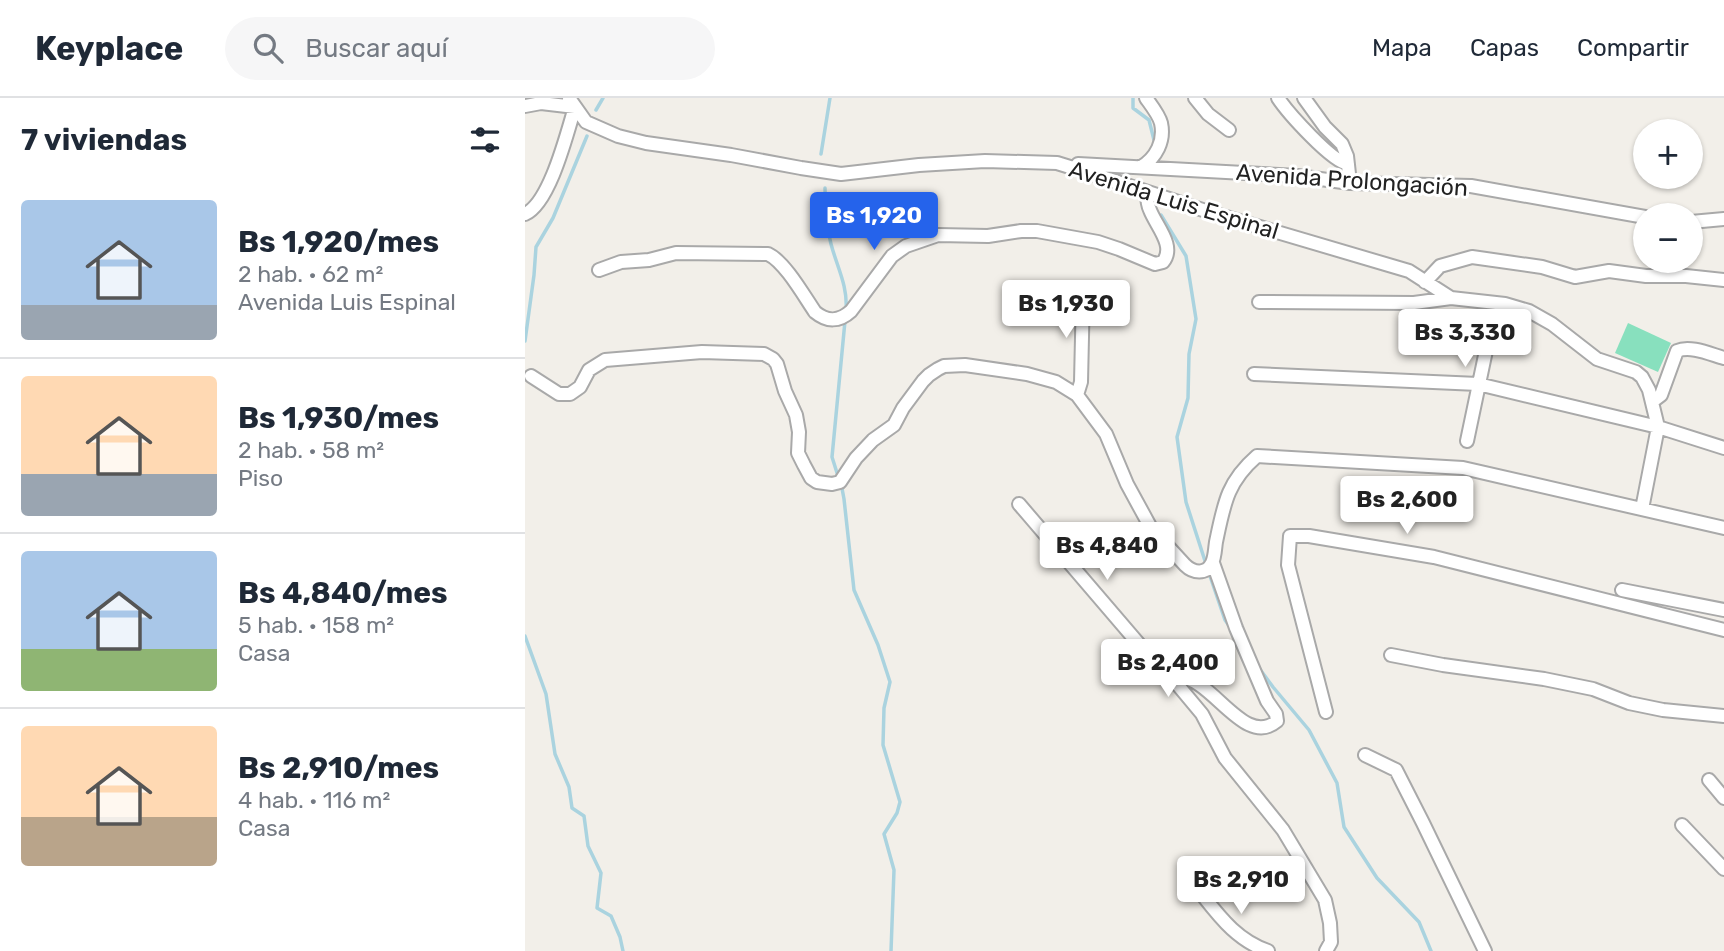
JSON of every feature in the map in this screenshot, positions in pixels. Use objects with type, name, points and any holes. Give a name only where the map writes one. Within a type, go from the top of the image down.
[{"type":"street","points":[[1141,167],[1150,162],[1159,151],[1161,136],[1161,122],[1146,98]]},
{"type":"street","points":[[1195,98],[1208,114],[1229,130]]},
{"type":"street","points":[[1278,98],[1331,155],[1348,164]]},
{"type":"street","points":[[1304,98],[1325,127],[1342,144],[1347,156],[1350,183]]},
{"type":"street","points":[[525,106],[572,102],[559,159],[544,195],[533,209],[525,214]]},
{"type":"street","name":"Avenida Luis Espinal","points":[[572,102],[586,122],[618,136],[646,143],[841,174],[985,161],[1057,163],[1409,271],[1451,298],[1496,303],[1529,311],[1552,324],[1597,359],[1636,372],[1646,382],[1658,427]]},
{"type":"street","name":"Avenida Prolongación","points":[[1057,163],[1298,176],[1350,183],[1471,186],[1633,215]]},
{"type":"street","points":[[599,271],[621,262],[649,260],[676,253],[768,254],[783,268],[815,312],[829,320],[837,319],[851,312],[898,251],[938,235],[988,236],[1037,231],[1098,242],[1155,264],[1163,262],[1168,253],[1167,244],[1150,211],[1147,192]]},
{"type":"street","points":[[1703,221],[1724,219]]},
{"type":"street","points":[[1425,282],[1440,266],[1472,257],[1542,267],[1575,277],[1609,271],[1724,280]]},
{"type":"street","points":[[1077,395],[1081,382],[1083,292]]},
{"type":"street","points":[[1259,302],[1414,303],[1451,298]]},
{"type":"street","points":[[1467,441],[1496,303]]},
{"type":"street","points":[[1653,401],[1661,395],[1677,351],[1688,349],[1724,358]]},
{"type":"street","points":[[531,376],[559,394],[570,394],[580,387],[589,370],[605,360],[693,352],[764,354],[777,364],[796,415],[800,457],[811,478],[822,484],[832,484],[840,482],[856,458],[873,440],[894,425],[923,381],[944,366],[965,365],[1027,374],[1056,383],[1077,395],[1107,434],[1127,484],[1151,528],[1191,570],[1204,571],[1213,563]]},
{"type":"street","points":[[1254,374],[1478,384],[1658,427],[1724,448]]},
{"type":"street","points":[[1642,509],[1658,427]]},
{"type":"street","points":[[1177,678],[1187,677],[1205,688],[1250,726],[1265,728],[1277,721],[1236,628],[1213,563],[1227,495],[1242,469],[1257,456],[1463,468],[1724,528]]},
{"type":"street","points":[[1019,504],[1144,650],[1177,678],[1177,684],[1202,714],[1225,758],[1283,830],[1325,900],[1331,942],[1326,951]]},
{"type":"street","points":[[1326,712],[1288,565],[1290,536],[1309,536],[1434,557],[1724,630]]},
{"type":"street","points":[[1622,590],[1724,610]]},
{"type":"street","points":[[1391,654],[1593,689],[1629,703],[1663,710],[1724,716]]},
{"type":"street","points":[[1365,755],[1396,770],[1485,951]]},
{"type":"street","points":[[1709,780],[1724,798]]},
{"type":"street","points":[[1682,825],[1724,869]]},
{"type":"street","points":[[1204,897],[1227,927],[1268,951]]},
{"type":"green space","points":[[1628,323],[1671,343],[1658,372],[1615,353]]},
{"type":"waterway","points":[[596,110],[603,98]]},
{"type":"waterway","points":[[821,154],[830,98]]},
{"type":"waterway","points":[[1133,98],[1133,108],[1149,120],[1154,140]]},
{"type":"waterway","points":[[525,341],[536,247],[553,218],[587,136]]},
{"type":"waterway","points":[[825,188],[828,230],[844,285],[846,310]]},
{"type":"waterway","points":[[1161,215],[1186,256],[1196,319],[1189,354],[1188,398],[1177,437],[1186,502],[1206,564]]},
{"type":"waterway","points":[[838,476],[832,457],[845,321]]},
{"type":"waterway","points":[[841,483],[854,590],[878,645],[890,682],[884,708],[883,745],[900,802],[897,813],[884,834],[894,870],[891,951]]},
{"type":"waterway","points":[[1209,573],[1225,620],[1230,627]]},
{"type":"waterway","points":[[525,636],[546,694],[555,754],[569,787],[572,808],[584,816],[588,846],[601,873],[597,908],[611,916],[623,951]]},
{"type":"waterway","points":[[1259,668],[1309,730],[1337,783],[1344,827],[1377,878],[1419,922],[1431,951]]}]
